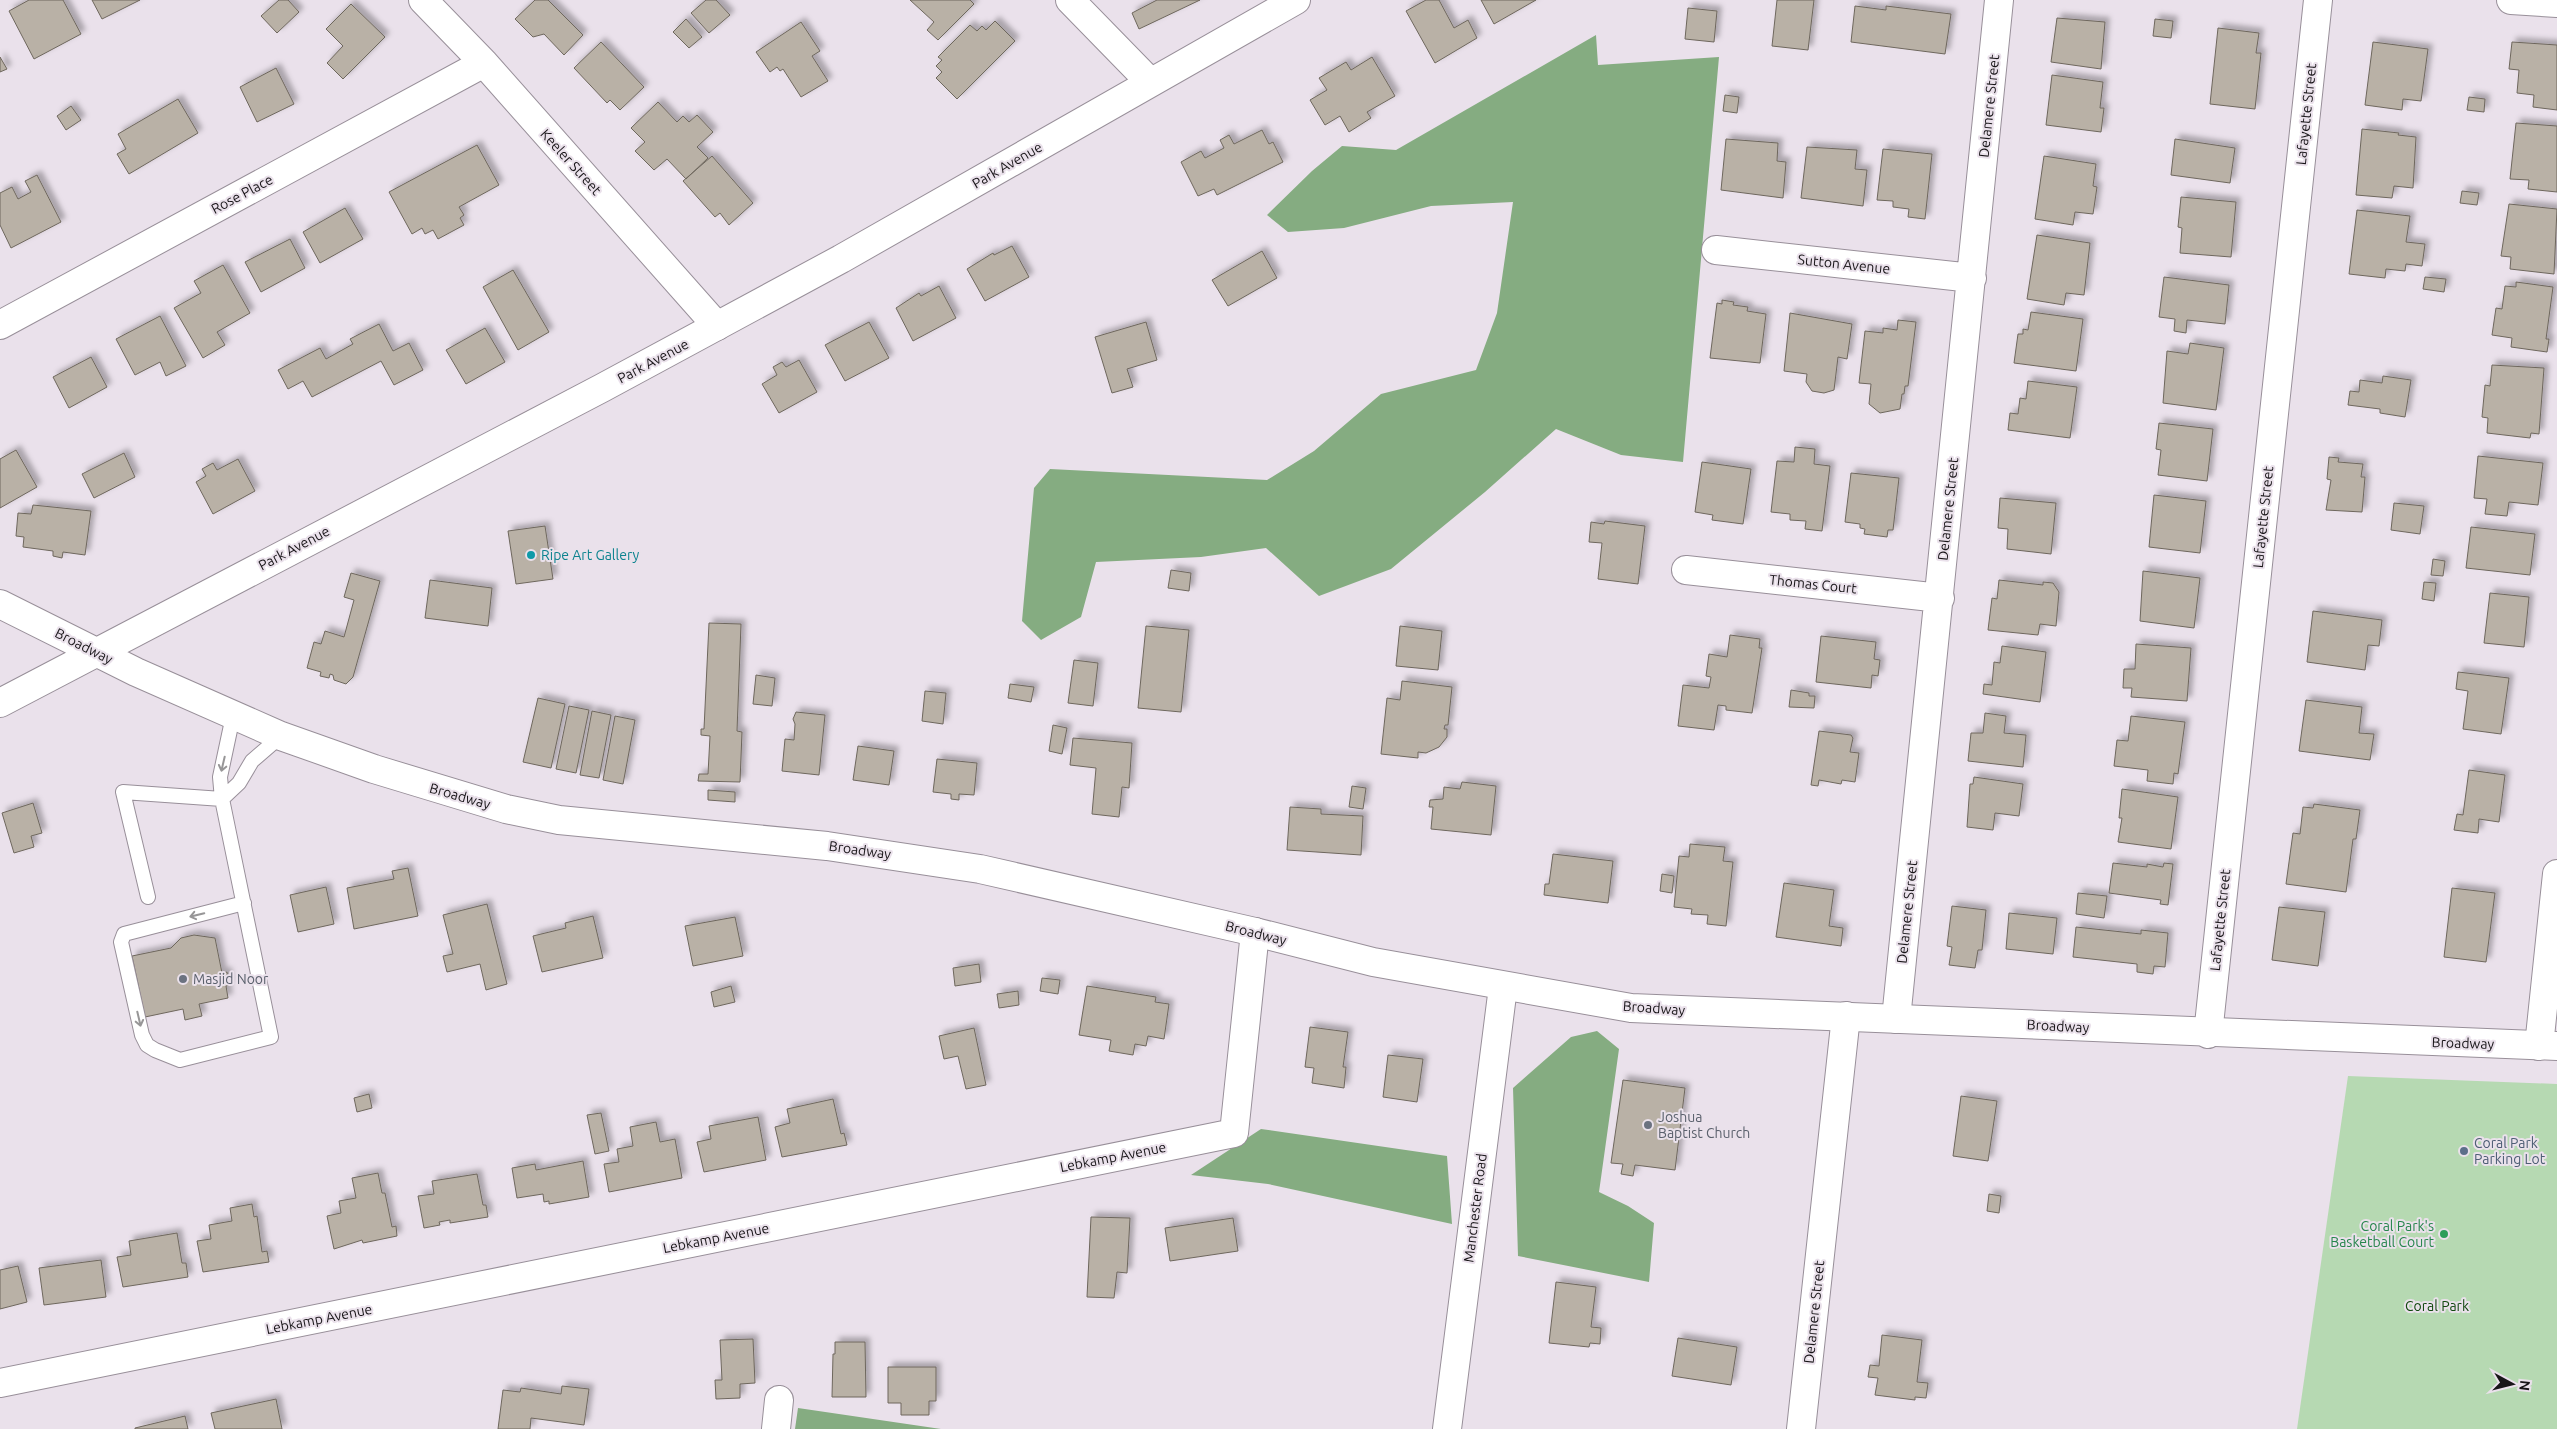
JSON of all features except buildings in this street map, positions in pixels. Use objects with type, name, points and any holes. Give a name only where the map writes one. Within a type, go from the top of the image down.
[{"type":"street","name":"Keeler Street","points":[[423,0],[484,63],[717,326]]},
{"type":"street","points":[[1070,0],[1150,82]]},
{"type":"street","name":"Park Avenue","points":[[0,704],[840,260],[1296,0]]},
{"type":"street","name":"Delamere Street","points":[[1896,1019],[1999,0]]},
{"type":"street","name":"Lafayette Street","points":[[2208,1034],[2318,0]]},
{"type":"street","points":[[2511,0],[2557,3]]},
{"type":"street","name":"Rose Place","points":[[0,325],[484,63]]},
{"type":"street","name":"Sutton Avenue","points":[[1716,250],[1972,278]]},
{"type":"street","name":"Thomas Court","points":[[1686,570],[1940,598]]},
{"type":"street","name":"Broadway","points":[[0,604],[233,716],[281,736],[374,769],[466,798],[559,820],[827,846],[910,857],[1041,882],[1255,932],[1373,962],[1504,987],[1631,1008],[1846,1016],[2208,1034],[2548,1046]]},
{"type":"street","points":[[2548,1046],[2557,874]]},
{"type":"street","name":"Lebkamp Avenue","points":[[0,1384],[1234,1133],[1255,932]]},
{"type":"street","name":"Manchester Road","points":[[1448,1429],[1504,987]]},
{"type":"street","name":"Delamere Street","points":[[1801,1429],[1846,1016]]},
{"type":"street","points":[[776,1429],[779,1400]]},
{"type":"lane","points":[[233,716],[220,777],[222,800],[244,903],[271,1037],[180,1060],[147,1045],[142,1035],[121,942],[124,934],[244,903]]},
{"type":"lane","points":[[148,897],[123,792],[222,800],[239,783],[252,762],[281,736]]},
{"type":"green space","points":[[1596,35],[1598,65],[1719,57],[1683,462],[1621,455],[1556,429],[1485,492],[1391,569],[1319,596],[1266,548],[1201,557],[1096,562],[1081,617],[1041,640],[1022,621],[1034,488],[1050,469],[1267,480],[1314,451],[1381,394],[1476,370],[1497,313],[1513,202],[1431,206],[1344,228],[1288,232],[1267,215],[1312,171],[1342,146],[1396,150]]},
{"type":"green space","points":[[1597,1031],[1619,1049],[1599,1192],[1628,1206],[1654,1223],[1649,1282],[1518,1256],[1513,1088],[1571,1037]]},
{"type":"green space","name":"Coral Park","points":[[2348,1076],[2557,1084],[2557,1429],[2297,1429]]},
{"type":"green space","points":[[1261,1129],[1447,1156],[1452,1224],[1268,1184],[1191,1175]]},
{"type":"green space","points":[[798,1408],[941,1429],[795,1429]]},
{"type":"place","name":"Ripe Art Gallery","points":[[531,555]]},
{"type":"place","name":"Masjid Noor","points":[[183,979]]},
{"type":"place","name":"Joshua Baptist Church","points":[[1648,1125]]},
{"type":"place","name":"Coral Park Parking Lot","points":[[2464,1151]]},
{"type":"place","name":"Coral Park's Basketball Court","points":[[2444,1234]]}]
